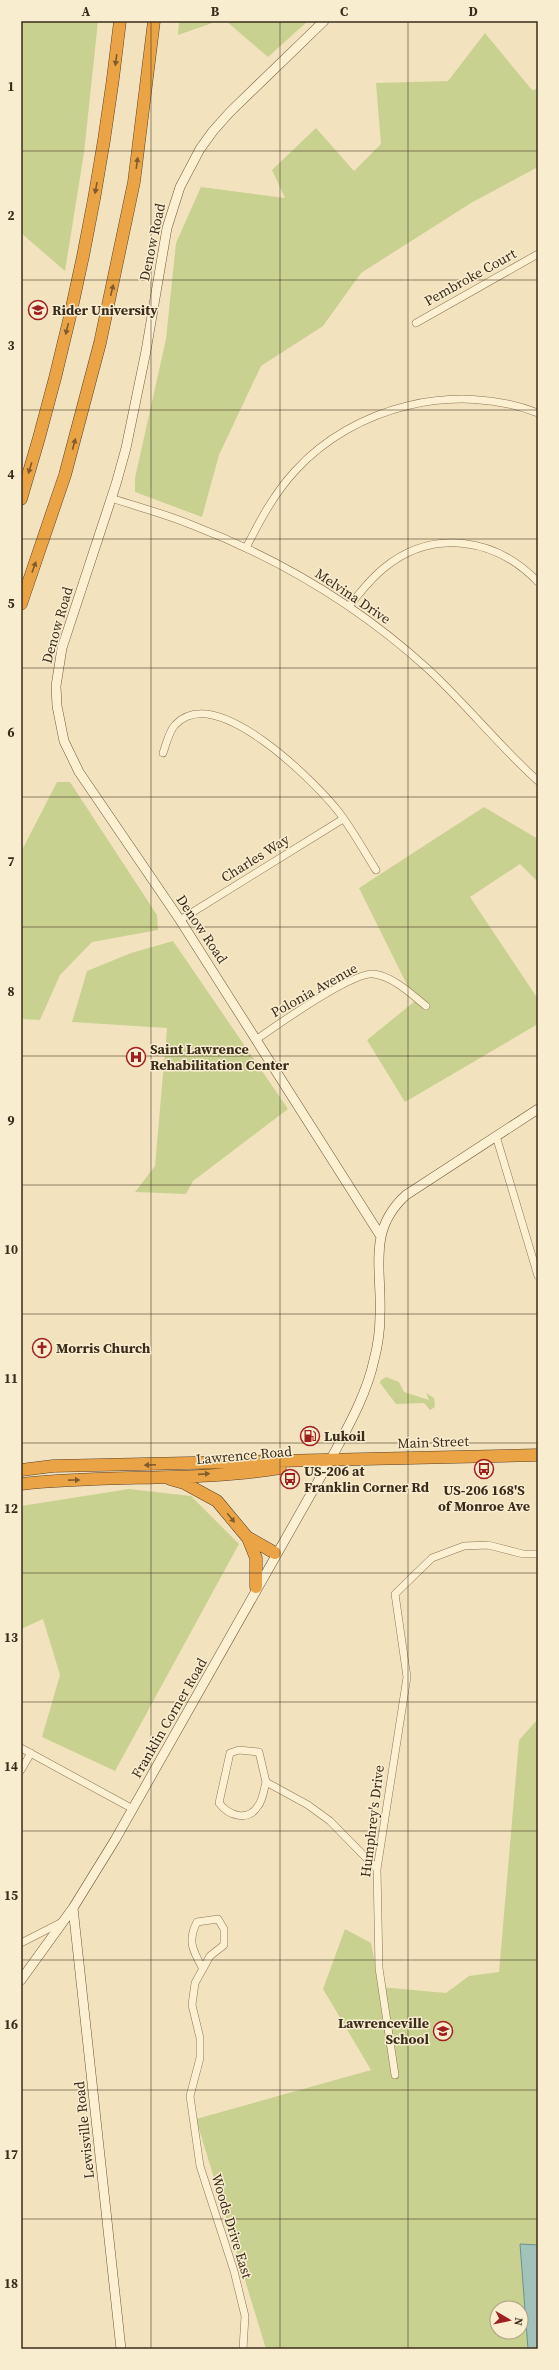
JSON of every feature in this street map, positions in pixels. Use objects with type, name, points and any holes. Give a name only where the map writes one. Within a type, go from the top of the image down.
[{"type":"highway","points":[[21,499],[53,390],[79,276],[105,134],[120,21]]},
{"type":"highway","points":[[21,604],[65,475],[108,306],[134,182],[154,21]]},
{"type":"highway","name":"Main Street","points":[[329,1461],[538,1455]]},
{"type":"highway","points":[[21,1461],[53,1466]]},
{"type":"highway","name":"Lawrence Road","points":[[21,1470],[53,1466],[329,1461]]},
{"type":"highway","name":"Lawrence Road","points":[[21,1485],[52,1481],[163,1477],[268,1470],[329,1461]]},
{"type":"highway","points":[[163,1477],[184,1483],[217,1501],[247,1537],[256,1558],[256,1587]]},
{"type":"highway","points":[[247,1537],[275,1553]]},
{"type":"street","name":"Denow Road","points":[[324,21],[230,112],[200,149],[180,187],[166,228],[137,400],[111,498],[62,648],[56,686],[60,725],[64,741],[79,772],[180,920],[257,1039],[380,1235]]},
{"type":"street","name":"Pembroke Court","points":[[416,323],[538,254]]},
{"type":"street","points":[[246,548],[269,504],[296,470],[328,442],[369,418],[414,404],[457,399],[496,402],[538,414]]},
{"type":"street","name":"Melvina Drive","points":[[111,498],[190,524],[246,548],[292,571],[349,606],[428,669],[538,781]]},
{"type":"street","points":[[349,606],[372,579],[396,559],[410,552],[441,544],[472,544],[501,554],[527,570],[538,582]]},
{"type":"street","points":[[163,753],[174,725],[182,720],[201,714],[221,717],[259,738],[282,755],[320,790],[343,819],[376,870]]},
{"type":"street","name":"Charles Way","points":[[180,920],[343,819]]},
{"type":"street","name":"Polonia Avenue","points":[[257,1039],[292,1015],[365,974],[382,976],[400,985],[426,1006]]},
{"type":"street","name":"Franklin Corner Road","points":[[21,1980],[73,1908],[133,1809],[275,1553],[329,1461],[361,1398],[374,1362],[380,1314],[378,1247],[380,1235],[390,1213],[406,1195],[538,1109]]},
{"type":"street","points":[[496,1136],[538,1276]]},
{"type":"street","name":"Humphrey's Drive","points":[[395,2075],[379,1968],[377,1869],[407,1677],[395,1594],[432,1558],[464,1546],[488,1545],[523,1554],[538,1554]]},
{"type":"street","points":[[21,1748],[133,1809]]},
{"type":"street","points":[[266,1782],[259,1805],[251,1814],[241,1816],[226,1812],[219,1804],[230,1753],[239,1750],[259,1752],[266,1782],[308,1804],[330,1821],[377,1869]]},
{"type":"street","points":[[21,1770],[31,1753]]},
{"type":"street","name":"Lewisville Road","points":[[73,1908],[113,2259],[121,2349]]},
{"type":"street","name":"Woods Drive East","points":[[203,1969],[194,1952],[191,1934],[197,1922],[218,1919],[224,1929],[224,1945],[210,1956],[203,1969],[195,1983],[192,2005],[200,2038],[200,2058],[190,2096],[191,2112],[200,2166],[234,2271],[245,2316],[243,2349]]},
{"type":"street","points":[[21,1943],[64,1921]]},
{"type":"green space","points":[[21,21],[98,21],[84,153],[65,271],[21,233]]},
{"type":"green space","points":[[179,21],[218,21],[178,35]]},
{"type":"green space","points":[[226,21],[308,21],[268,57]]},
{"type":"green space","points":[[485,33],[532,90],[538,89],[538,167],[471,203],[361,273],[323,326],[261,366],[219,455],[202,517],[135,492],[135,478],[166,339],[176,243],[201,187],[285,198],[272,170],[316,128],[354,171],[381,144],[376,83],[448,81]]},
{"type":"green space","points":[[57,782],[70,782],[157,915],[158,930],[92,942],[60,975],[40,1020],[21,1019],[21,852]]},
{"type":"green space","points":[[484,807],[538,839],[538,882],[520,864],[470,897],[538,999],[538,1024],[405,1102],[367,1040],[415,1001],[359,888]]},
{"type":"green space","points":[[173,941],[288,1109],[193,1181],[186,1194],[135,1192],[155,1166],[167,1028],[72,1022],[87,971],[131,953]]},
{"type":"green space","points":[[386,1377],[399,1382],[404,1392],[429,1400],[426,1393],[434,1398],[435,1407],[430,1410],[424,1403],[396,1404],[380,1383],[381,1380]]},
{"type":"green space","points":[[129,1489],[191,1496],[239,1544],[115,1771],[42,1737],[60,1675],[43,1619],[21,1629],[21,1506]]},
{"type":"green space","name":"Lawrenceville School","points":[[538,1719],[538,2245],[520,2245],[524,2300],[489,2300],[489,2340],[527,2340],[528,2349],[266,2349],[196,2119],[371,2070],[323,1989],[345,1929],[371,1943],[380,1987],[446,1993],[469,1976],[499,1972],[519,1740]]},
{"type":"water","points":[[520,2244],[538,2245],[538,2349],[528,2349],[529,2300],[524,2300]]},
{"type":"place","name":"Rider University","points":[[38,310]]},
{"type":"place","name":"Saint Lawrence Rehabilitation Center","points":[[136,1057]]},
{"type":"place","name":"Morris Church","points":[[42,1348]]},
{"type":"place","name":"Lukoil","points":[[310,1436]]},
{"type":"place","name":"US-206 168'S of Monroe Ave","points":[[484,1469]]},
{"type":"place","name":"US-206 at Franklin Corner Rd","points":[[290,1479]]},
{"type":"place","name":"Lawrenceville School","points":[[443,2031]]}]
